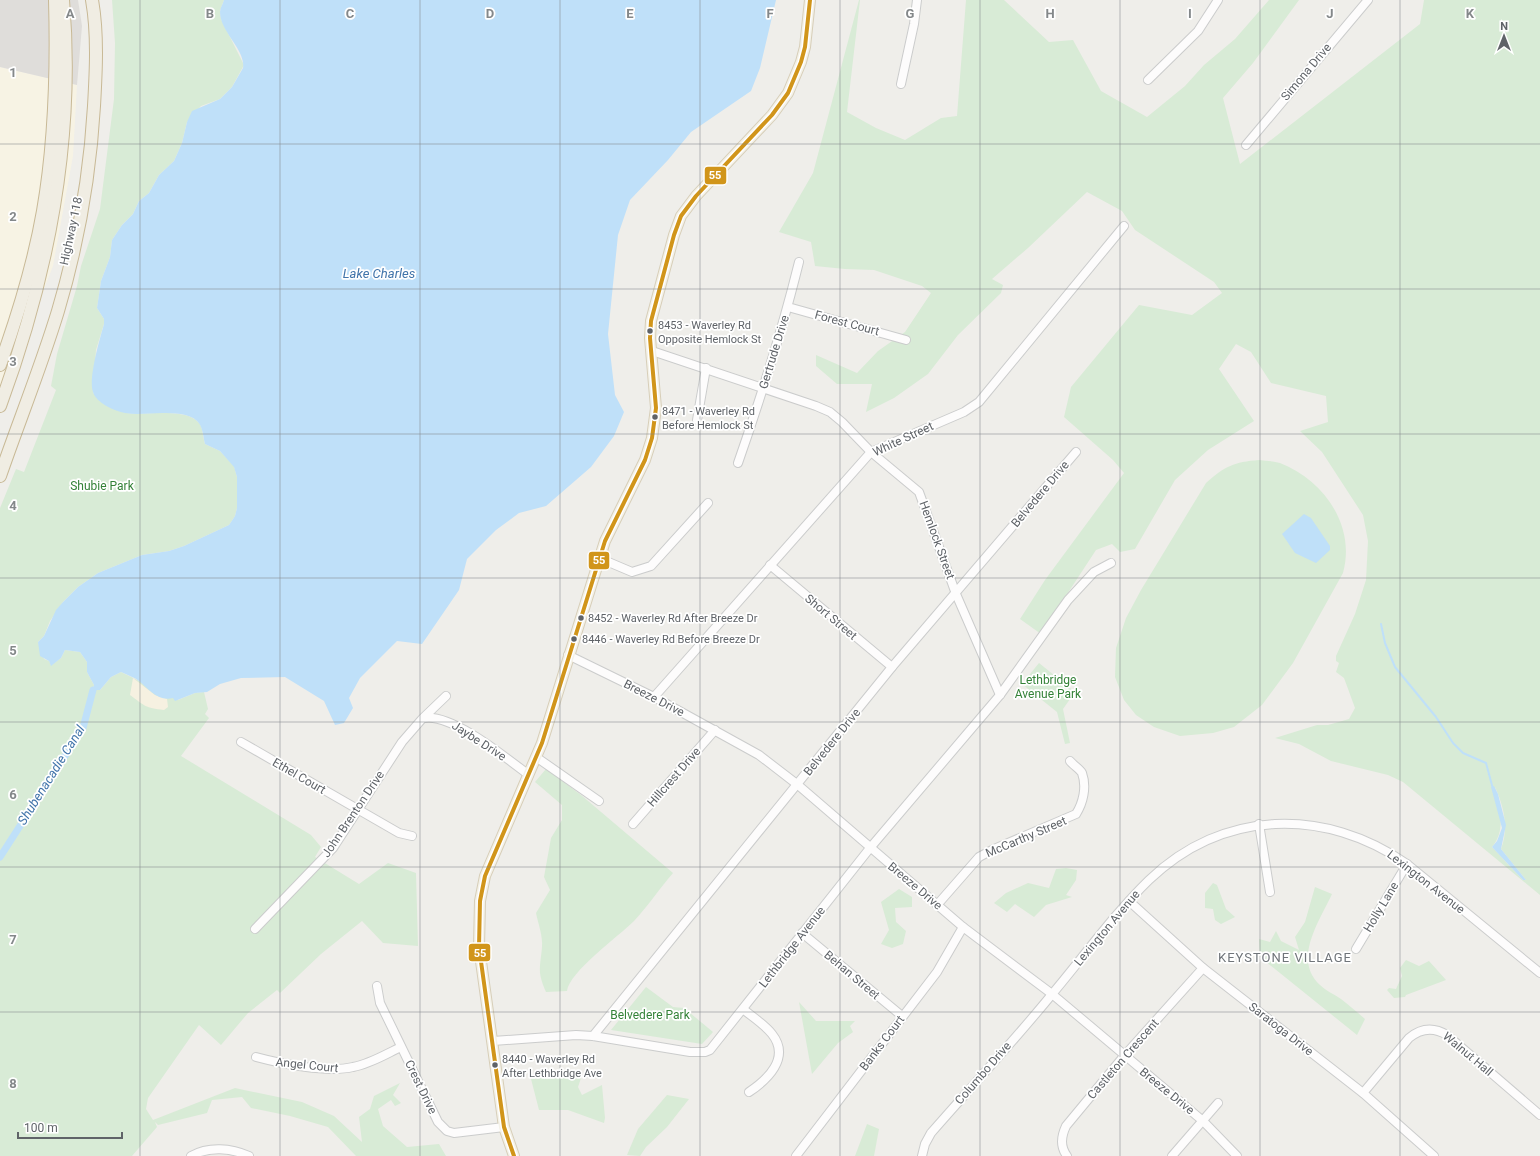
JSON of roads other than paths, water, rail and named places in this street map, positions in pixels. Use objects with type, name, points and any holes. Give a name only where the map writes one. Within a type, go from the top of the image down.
[{"type":"highway","points":[[0,365],[31,263],[46,189],[55,84],[55,0]]},
{"type":"highway","name":"Highway 118","points":[[0,406],[16,362],[34,304],[54,213],[64,124],[66,49],[63,0]]},
{"type":"highway","points":[[0,476],[58,310],[80,216],[89,158],[94,94],[95,48],[90,0]]},
{"type":"highway","name":"Highway 118","points":[[0,453],[20,402],[53,308],[75,215],[87,125],[90,0]]},
{"type":"main road","points":[[514,1156],[504,1127],[479,946],[480,901],[490,861],[536,757],[605,541],[645,460],[652,438],[656,408],[651,320],[681,216],[696,196],[772,115],[788,93],[801,62],[805,47],[810,0]]},
{"type":"street","points":[[901,84],[914,24],[917,0]]},
{"type":"street","points":[[1148,80],[1198,31],[1218,0]]},
{"type":"street","name":"Simona Drive","points":[[1246,145],[1368,0]]},
{"type":"street","name":"White Street","points":[[654,697],[871,452],[964,412],[980,402],[1124,226]]},
{"type":"street","name":"Gertrude Drive","points":[[738,464],[763,390],[788,307],[799,262]]},
{"type":"street","name":"Forest Court","points":[[788,307],[906,340]]},
{"type":"street","name":"Hemlock Street","points":[[652,351],[706,368],[763,390],[816,406],[830,412],[842,422],[871,452],[919,492],[956,594],[1000,695]]},
{"type":"street","points":[[698,420],[706,368]]},
{"type":"street","name":"Belvedere Drive","points":[[593,1036],[892,667],[1076,452]]},
{"type":"street","points":[[599,558],[632,572],[651,566],[708,503]]},
{"type":"street","name":"Lethbridge Avenue","points":[[493,1042],[576,1035],[593,1036],[690,1052],[705,1052],[715,1046],[870,848],[1000,695],[1068,600],[1094,572],[1111,563]]},
{"type":"street","name":"Short Street","points":[[770,565],[892,667]]},
{"type":"street","name":"Breeze Drive","points":[[568,655],[654,697],[715,730],[759,755],[798,784],[870,848],[963,927],[1052,994],[1203,1121],[1237,1156]]},
{"type":"street","name":"John Brenton Drive","points":[[255,929],[333,848],[402,742],[446,696]]},
{"type":"street","name":"Jaybe Drive","points":[[425,718],[432,717],[445,720],[473,736],[529,775]]},
{"type":"street","name":"Hillcrest Drive","points":[[633,824],[715,730]]},
{"type":"street","name":"Ethel Court","points":[[241,742],[357,810],[399,833],[412,836]]},
{"type":"street","points":[[536,757],[599,801]]},
{"type":"street","name":"McCarthy Street","points":[[937,905],[979,857],[994,849],[1076,814],[1081,806],[1084,784],[1081,772],[1070,761]]},
{"type":"street","name":"Lexington Avenue","points":[[1052,994],[1129,901],[1150,879],[1181,855],[1220,834],[1259,824],[1286,823],[1311,825],[1336,830],[1363,838],[1388,851],[1407,864],[1540,973]]},
{"type":"street","points":[[1259,824],[1270,892]]},
{"type":"street","name":"Holly Lane","points":[[1356,949],[1407,864]]},
{"type":"street","name":"Saratoga Drive","points":[[1129,901],[1203,968],[1363,1094],[1434,1156]]},
{"type":"street","name":"Banks Court","points":[[796,1156],[937,972],[963,927]]},
{"type":"street","name":"Behan Street","points":[[802,933],[902,1016]]},
{"type":"street","name":"Castleton Crescent","points":[[1067,1156],[1063,1149],[1061,1140],[1066,1126],[1124,1056],[1203,968]]},
{"type":"street","name":"Crest Drive","points":[[378,986],[380,1003],[438,1122],[447,1131],[454,1134],[504,1127]]},
{"type":"street","name":"Columbo Drive","points":[[922,1156],[925,1144],[931,1133],[1052,994]]},
{"type":"street","points":[[744,1010],[772,1034],[779,1052],[778,1062],[771,1074],[762,1083],[749,1092]]},
{"type":"street","name":"Walnut Hall","points":[[1363,1094],[1409,1038],[1416,1033],[1437,1029],[1447,1035],[1540,1115]]},
{"type":"street","name":"Angel Court","points":[[256,1057],[276,1062],[342,1069],[360,1066],[401,1047]]},
{"type":"street","points":[[1172,1156],[1218,1103]]},
{"type":"street","points":[[191,1156],[204,1151],[217,1149],[231,1150],[249,1156]]},
{"type":"water","name":"Lake Charles","points":[[224,0],[776,0],[760,68],[751,91],[691,132],[668,160],[630,200],[618,235],[608,334],[615,395],[624,412],[614,436],[591,467],[546,506],[519,513],[496,530],[467,559],[459,590],[422,644],[397,641],[360,678],[349,698],[353,708],[344,723],[335,725],[324,701],[285,677],[241,678],[220,684],[207,692],[195,693],[175,701],[173,698],[168,699],[158,696],[133,677],[121,672],[111,677],[100,690],[93,690],[94,685],[87,672],[87,662],[80,652],[65,650],[61,658],[51,666],[49,661],[40,656],[38,642],[44,636],[56,610],[78,587],[98,573],[142,555],[169,551],[184,546],[229,525],[235,516],[237,508],[237,477],[234,467],[220,451],[205,444],[202,429],[194,418],[171,413],[125,413],[106,406],[98,400],[93,392],[92,386],[95,358],[104,324],[104,319],[97,308],[101,281],[110,257],[112,240],[122,225],[133,214],[139,201],[149,193],[159,175],[174,161],[182,143],[187,122],[192,111],[220,99],[232,87],[243,68],[241,54],[224,27],[221,19],[220,10]]},
{"type":"water","points":[[1304,514],[1311,518],[1330,546],[1330,550],[1316,563],[1295,553],[1282,534]]},
{"type":"water","points":[[1494,786],[1498,794],[1506,825],[1501,849],[1526,880],[1523,880],[1492,847],[1497,841],[1502,828],[1491,787]]},
{"type":"waterway","points":[[1381,624],[1385,643],[1395,667],[1436,717],[1453,743],[1463,753],[1486,763],[1493,789]]},
{"type":"waterway","name":"Shubenacadie Canal","points":[[0,857],[83,728],[93,690]]},
{"type":"place","name":"8453 - Waverley Rd Opposite Hemlock St","points":[[650,331]]},
{"type":"place","name":"8471 - Waverley Rd Before Hemlock St","points":[[655,417]]},
{"type":"place","name":"8452 - Waverley Rd After Breeze Dr","points":[[581,618]]},
{"type":"place","name":"8446 - Waverley Rd Before Breeze Dr","points":[[574,639]]},
{"type":"place","name":"8440 - Waverley Rd After Lethbridge Ave","points":[[495,1065]]},
{"type":"district","name":"KEYSTONE VILLAGE","points":[[1285,957]]},
{"type":"park label","name":"Shubie Park","points":[[102,486]]},
{"type":"park label","name":"Lethbridge Avenue Park","points":[[1048,687]]},
{"type":"park label","name":"Belvedere Park","points":[[650,1015]]}]
